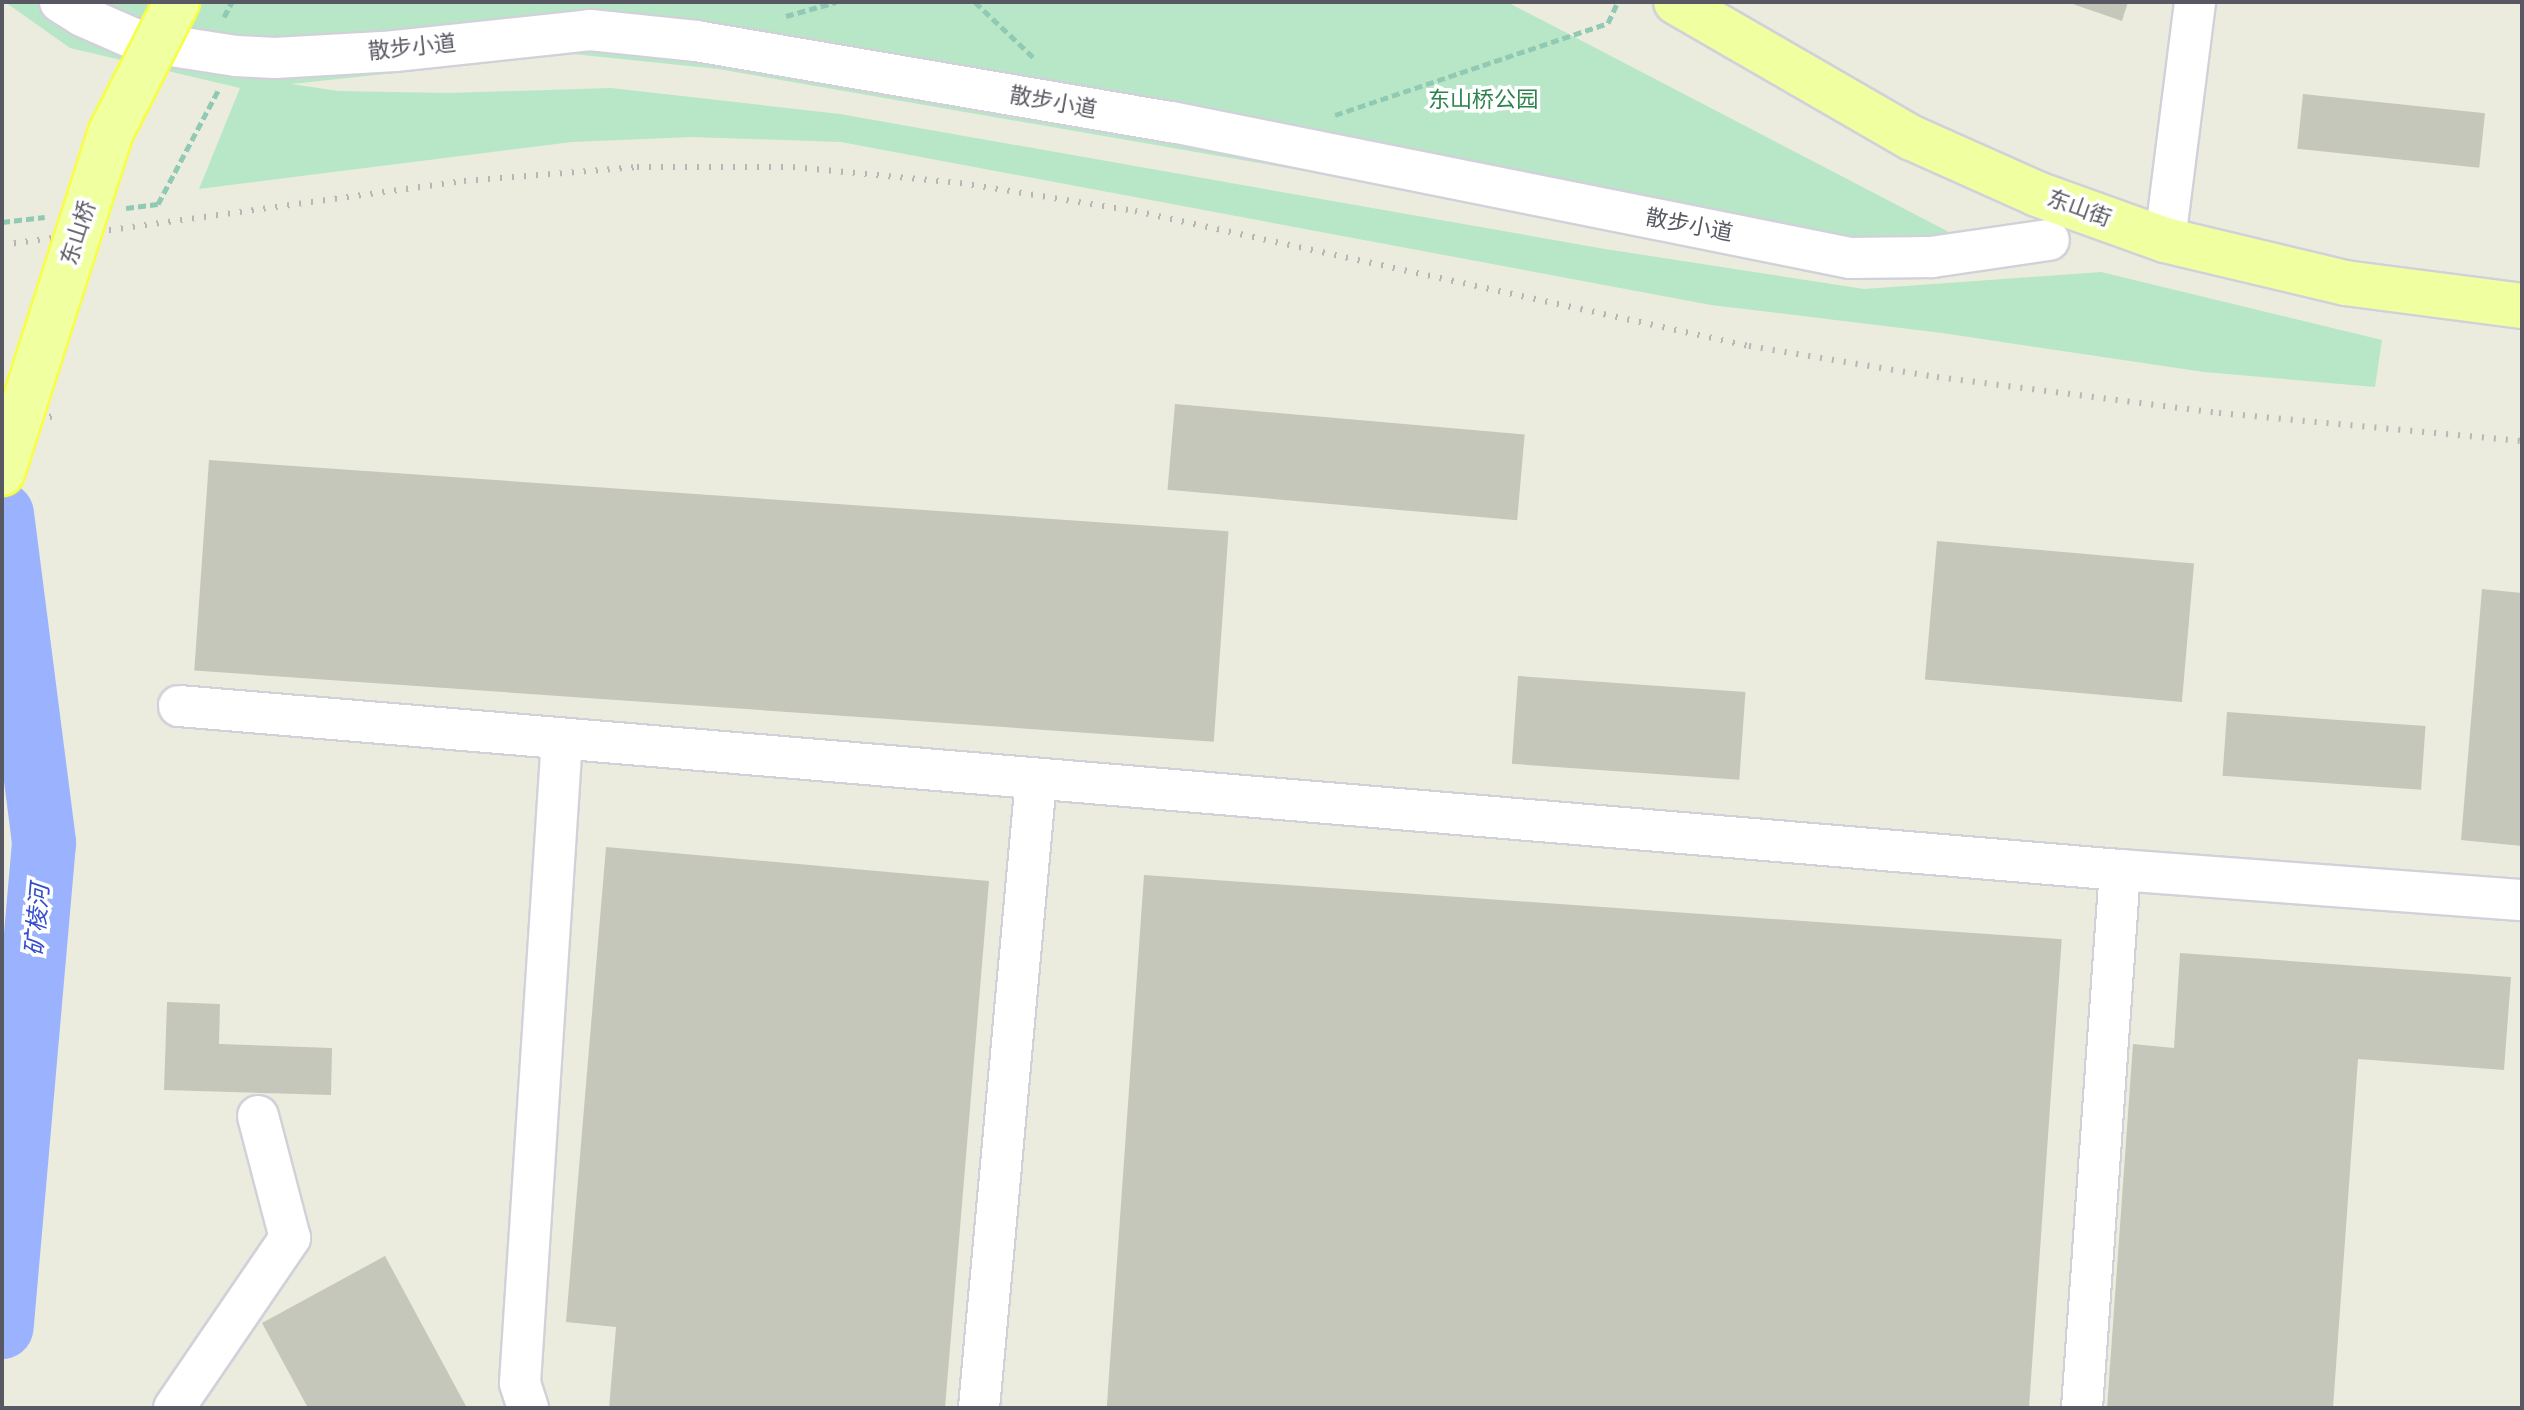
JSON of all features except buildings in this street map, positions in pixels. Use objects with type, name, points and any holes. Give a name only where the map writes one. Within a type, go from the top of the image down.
[{"type":"main road","name":"东山桥","points":[[2,473],[111,132],[177,2]]},
{"type":"main road","name":"东山街","points":[[1676,2],[1912,138],[2037,194],[2165,240],[2345,283],[2522,306]]},
{"type":"street","name":"散步小道","points":[[60,2],[139,41],[236,56],[275,58],[395,51],[590,30],[696,41],[1172,122],[1850,258],[1932,257],[2049,240]]},
{"type":"street","points":[[2165,240],[2195,2]]},
{"type":"street","points":[[179,706],[2120,870],[2522,900]]},
{"type":"street","points":[[528,1408],[520,1383],[562,738]]},
{"type":"street","points":[[979,1408],[1036,779]]},
{"type":"street","points":[[2082,1408],[2120,870]]},
{"type":"street","points":[[174,1408],[290,1238],[258,1116]]},
{"type":"path","points":[[975,2],[1042,66]]},
{"type":"path","points":[[1321,120],[1608,23],[1618,2]]},
{"type":"path","points":[[112,209],[158,204],[236,56]]},
{"type":"green space","name":"东山桥公园","points":[[5,2],[1507,2],[1970,243],[1782,254],[718,69],[573,54],[291,84],[338,91],[448,93],[611,88],[840,114],[1605,249],[1864,289],[2101,272],[2382,340],[2375,387],[2204,372],[1942,333],[1711,305],[841,142],[692,137],[572,142],[199,189],[240,88],[70,48]]},
{"type":"waterway","name":"矿棱河","points":[[2,514],[44,843],[2,1327]]},
{"type":"railway","points":[[2,245],[464,181],[637,167],[793,167],[960,183],[1135,211],[1749,346],[1937,377],[2219,413],[2522,441]]},
{"type":"railway","points":[[2,423],[57,416]]}]
